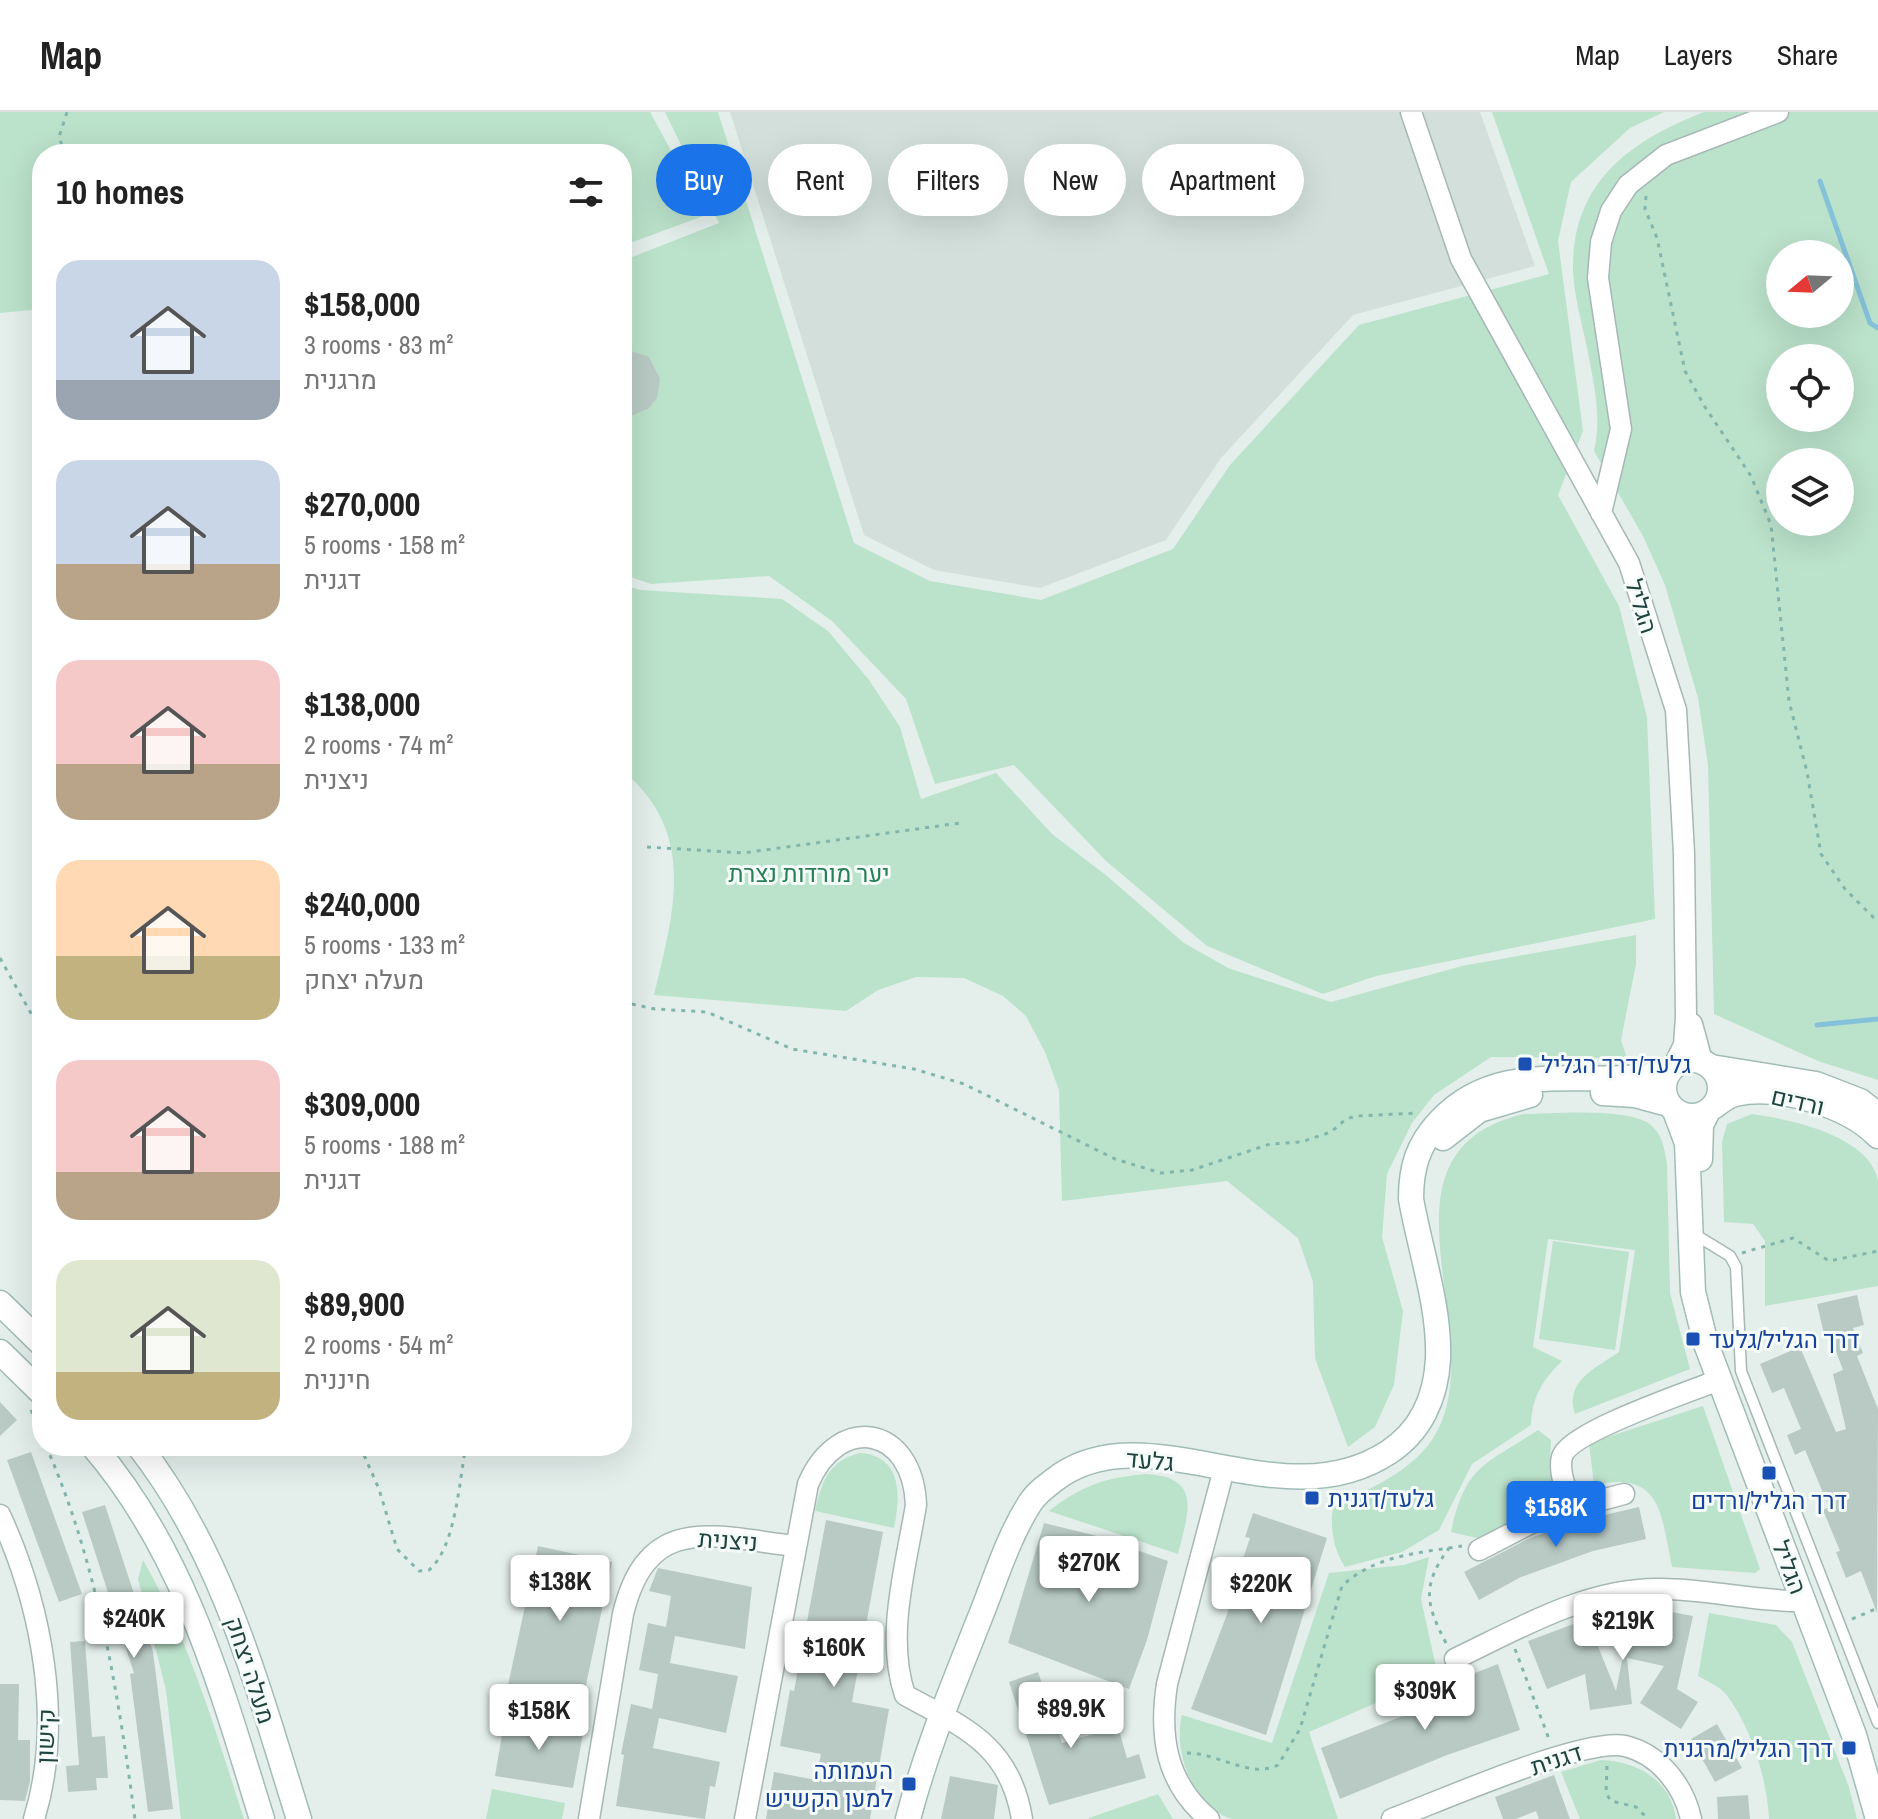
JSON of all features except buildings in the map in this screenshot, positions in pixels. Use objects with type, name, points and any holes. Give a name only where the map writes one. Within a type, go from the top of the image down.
[{"type":"street","name":"הגליל","points":[[1411,112],[1461,259],[1629,563],[1676,710],[1684,853],[1686,993],[1684,1045],[1670,1069]]},
{"type":"street","points":[[1601,513],[1621,429],[1601,305],[1601,242],[1620,198],[1628,185],[1666,155],[1778,112]]},
{"type":"street","name":"הגליל","points":[[1686,993],[1706,1064]]},
{"type":"street","points":[[1692,1059],[1706,1064],[1720,1084],[1711,1109],[1696,1116],[1672,1108],[1663,1085],[1670,1069],[1692,1059]]},
{"type":"street","name":"ורדים","points":[[1706,1064],[1816,1084],[1860,1101],[1878,1115]]},
{"type":"street","name":"גלעד","points":[[908,1819],[924,1759],[1013,1535],[1041,1490],[1086,1461],[1110,1456],[1157,1458],[1283,1477],[1334,1475],[1376,1461],[1414,1431],[1430,1398],[1438,1358],[1436,1331],[1411,1199],[1411,1178],[1422,1142],[1467,1096],[1513,1081],[1640,1078],[1670,1069]]},
{"type":"street","name":"ורדים","points":[[1711,1109],[1732,1095],[1750,1092],[1791,1096],[1856,1119],[1878,1136]]},
{"type":"street","name":"גלעד","points":[[1419,1242],[1418,1193],[1425,1169],[1444,1136],[1479,1110],[1516,1096],[1537,1094],[1635,1095],[1672,1108]]},
{"type":"street","name":"הגליל","points":[[1672,1108],[1687,1143],[1690,1256],[1699,1317],[1719,1380],[1854,1735],[1878,1819]]},
{"type":"street","name":"הגליל","points":[[1699,1317],[1700,1137],[1711,1109]]},
{"type":"street","points":[[0,1303],[32,1334]]},
{"type":"street","points":[[0,1352],[32,1383]]},
{"type":"street","points":[[1573,1506],[1565,1487],[1562,1458],[1570,1445],[1592,1431],[1719,1380]]},
{"type":"street","points":[[745,1819],[808,1484],[823,1455],[855,1438],[872,1437],[899,1450],[915,1484],[916,1505],[896,1639],[896,1665],[905,1695],[983,1740],[1003,1763],[1017,1791],[1022,1819]]},
{"type":"street","name":"מעלה יצחק","points":[[100,1456],[143,1513],[190,1603],[262,1819]]},
{"type":"street","name":"מעלה יצחק","points":[[146,1456],[180,1506],[229,1603],[299,1819]]},
{"type":"street","points":[[1209,1819],[1192,1805],[1174,1779],[1162,1716],[1167,1684],[1224,1469]]},
{"type":"street","points":[[1479,1550],[1573,1506],[1624,1494]]},
{"type":"street","name":"קישון","points":[[0,1515],[30,1605],[45,1677],[48,1746],[34,1819]]},
{"type":"street","name":"ניצנית","points":[[589,1819],[623,1614],[630,1584],[640,1567],[669,1543],[699,1536],[796,1546]]},
{"type":"street","points":[[1455,1659],[1582,1603],[1653,1589],[1733,1594],[1755,1600],[1803,1601]]},
{"type":"street","name":"דגנית","points":[[1392,1819],[1556,1757],[1608,1745],[1623,1745],[1645,1753],[1663,1768],[1679,1786],[1691,1819]]},
{"type":"lane","points":[[1699,1237],[1730,1256],[1740,1285],[1737,1345],[1741,1371],[1878,1723]]},
{"type":"path","points":[[61,144],[59,137],[67,112]]},
{"type":"path","points":[[1646,170],[1645,209],[1657,238],[1685,371],[1751,476],[1771,525],[1789,701],[1807,772],[1821,854],[1845,889],[1878,922]]},
{"type":"path","points":[[647,847],[743,853],[960,823]]},
{"type":"path","points":[[0,958],[32,1015]]},
{"type":"path","points":[[632,1004],[655,1009],[707,1012],[792,1049],[914,1069],[964,1084],[1030,1113],[1115,1159],[1161,1173],[1192,1170],[1270,1144],[1301,1142],[1331,1132],[1346,1119],[1356,1116],[1449,1112]]},
{"type":"path","points":[[1730,1256],[1793,1238],[1829,1261],[1878,1251]]},
{"type":"path","points":[[50,1456],[82,1546],[108,1647],[135,1819]]},
{"type":"path","points":[[364,1456],[379,1489],[397,1549],[419,1571],[429,1570],[436,1564],[446,1546],[464,1456]]},
{"type":"path","points":[[1168,1756],[1202,1753],[1258,1771],[1278,1765],[1300,1729],[1342,1586],[1358,1570],[1397,1556],[1465,1545],[1479,1550]]},
{"type":"path","points":[[1449,1548],[1433,1570],[1429,1591],[1431,1613],[1455,1659]]},
{"type":"path","points":[[1839,1624],[1878,1608]]},
{"type":"path","points":[[1509,1634],[1556,1757]]},
{"type":"path","points":[[1608,1745],[1605,1781],[1611,1801],[1636,1807],[1648,1819]]},
{"type":"shaded area","points":[[730,112],[1480,112],[1535,266],[1353,315],[1221,458],[1166,540],[1040,588],[934,570],[864,535],[752,181],[752,144],[740,144]]},
{"type":"green space","points":[[0,112],[650,112],[667,144],[656,144],[656,216],[703,216],[632,242],[632,144],[32,144],[32,310],[0,313]]},
{"type":"green space","points":[[665,112],[718,112],[728,144],[681,144]]},
{"type":"green space","points":[[1492,112],[1664,112],[1630,128],[1571,182],[1558,241],[1583,431],[1558,495],[1619,606],[1647,717],[1655,919],[1376,976],[1323,994],[1207,946],[1106,861],[1014,765],[935,784],[906,699],[832,621],[769,576],[651,584],[632,577],[632,257],[719,223],[716,216],[751,216],[854,543],[930,581],[1041,600],[1173,549],[1230,465],[1359,325],[1549,274]]},
{"type":"green space","points":[[1704,112],[1878,112],[1878,1080],[1818,1061],[1714,1014],[1708,765],[1698,698],[1665,585],[1643,536],[1594,451],[1596,400],[1573,270],[1575,239],[1594,189],[1610,169],[1652,137]]},
{"type":"green space","name":"יער מורדות נצרת","points":[[632,588],[782,599],[828,631],[869,680],[900,727],[921,799],[996,773],[1052,834],[1107,876],[1184,943],[1228,968],[1331,1002],[1462,966],[1636,935],[1636,964],[1621,1040],[1627,1058],[1491,1057],[1434,1095],[1412,1123],[1387,1174],[1382,1237],[1403,1311],[1394,1385],[1375,1427],[1348,1447],[1315,1358],[1313,1282],[1298,1238],[1227,1181],[1062,1201],[1059,1090],[1045,1052],[1026,1016],[1003,996],[964,978],[916,977],[878,990],[846,1011],[654,995],[673,904],[674,875],[671,847],[662,820],[646,794],[632,780]]},
{"type":"green space","points":[[1524,1114],[1613,1114],[1644,1121],[1657,1132],[1667,1164],[1670,1293],[1690,1369],[1575,1414],[1574,1393],[1578,1384],[1592,1370],[1619,1352],[1635,1250],[1548,1239],[1533,1347],[1562,1361],[1539,1390],[1531,1425],[1472,1464],[1439,1530],[1402,1552],[1345,1567],[1333,1538],[1333,1507],[1385,1481],[1408,1465],[1429,1444],[1447,1404],[1451,1357],[1439,1210],[1449,1169],[1475,1135]]},
{"type":"green space","points":[[1752,1114],[1825,1132],[1860,1151],[1871,1164],[1878,1180],[1878,1286],[1765,1306],[1765,1241],[1753,1224],[1724,1222],[1722,1142],[1727,1124]]},
{"type":"green space","points":[[1553,1241],[1629,1252],[1615,1350],[1539,1339]]},
{"type":"green space","points":[[1703,1406],[1760,1569],[1755,1573],[1672,1567],[1660,1514],[1646,1490],[1633,1484],[1616,1482],[1594,1485],[1589,1443]]},
{"type":"green space","points":[[1538,1430],[1551,1440],[1550,1464],[1557,1501],[1481,1539],[1451,1532],[1463,1492],[1471,1479],[1491,1460]]},
{"type":"green space","points":[[860,1453],[884,1461],[891,1469],[898,1503],[894,1528],[815,1511],[828,1474],[840,1461]]},
{"type":"green space","points":[[1146,1474],[1176,1482],[1184,1490],[1187,1511],[1178,1554],[1049,1511],[1094,1484]]},
{"type":"green space","points":[[1429,1557],[1421,1599],[1438,1676],[1309,1732],[1338,1819],[1232,1819],[1206,1803],[1196,1790],[1183,1761],[1180,1745],[1182,1715],[1272,1743],[1329,1573],[1404,1565]]},
{"type":"green space","points":[[143,1560],[188,1654],[244,1819],[181,1819],[166,1690],[138,1579]]},
{"type":"green space","points":[[1709,1613],[1776,1625],[1792,1642],[1849,1787],[1857,1819],[1769,1819],[1761,1770],[1743,1721],[1725,1693],[1698,1676]]},
{"type":"green space","points":[[1601,1760],[1627,1764],[1650,1775],[1667,1793],[1676,1819],[1580,1819],[1561,1772]]},
{"type":"green space","points":[[492,1789],[565,1803],[562,1819],[486,1819]]},
{"type":"green space","points":[[1158,1794],[1173,1819],[1089,1819],[1089,1818]]},
{"type":"waterway","points":[[1820,181],[1870,323],[1878,328]]},
{"type":"waterway","points":[[1817,1025],[1878,1019]]},
{"type":"place","name":"גלעד/דרך הגליל","points":[[1525,1064]]},
{"type":"place","name":"דרך הגליל/גלעד","points":[[1693,1339]]},
{"type":"place","name":"דרך הגליל/ורדים","points":[[1769,1473]]},
{"type":"place","name":"גלעד/דגנית","points":[[1312,1498]]},
{"type":"place","name":"דרך הגליל/מרגנית","points":[[1849,1748]]},
{"type":"place","name":"העמותה למען הקשיש","points":[[909,1784]]}]
